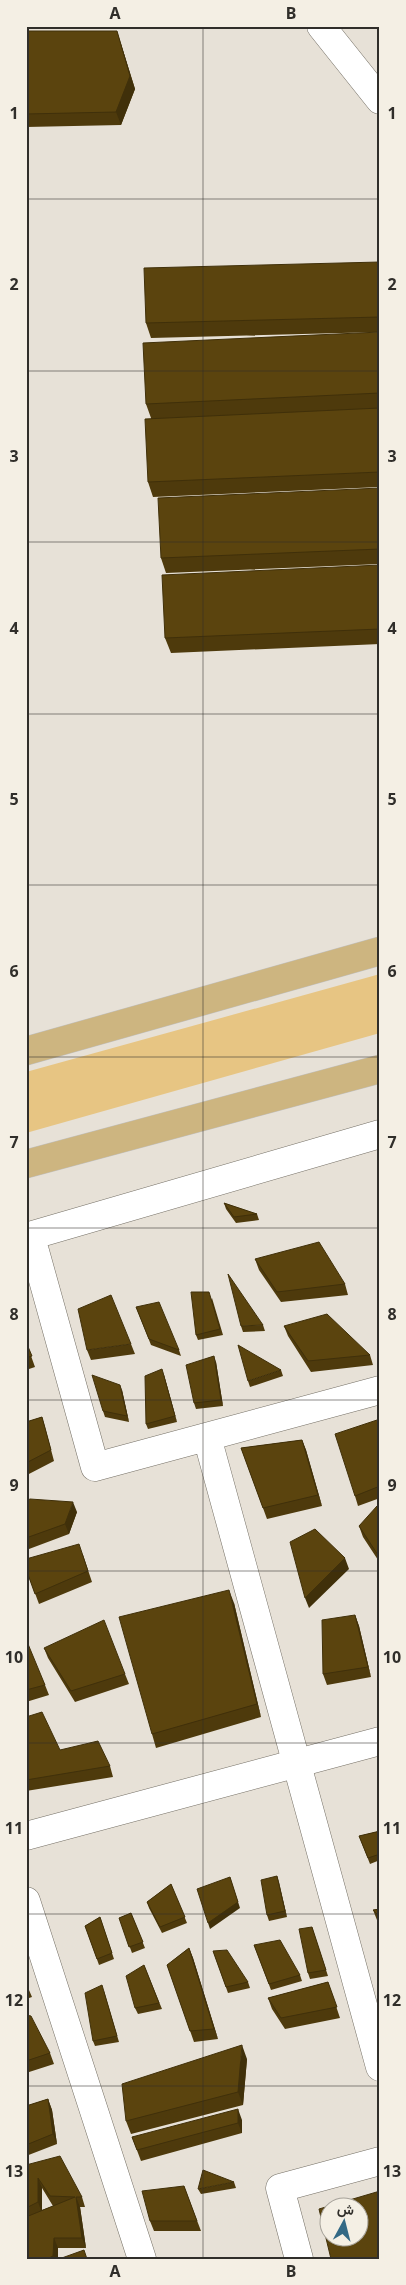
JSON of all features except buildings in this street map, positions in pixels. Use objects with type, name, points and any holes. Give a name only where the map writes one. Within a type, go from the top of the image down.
[{"type":"main road","points":[[26,1051],[380,951]]},
{"type":"main road","points":[[26,1164],[380,1069]]},
{"type":"street","points":[[320,26],[380,100]]},
{"type":"street","points":[[380,1134],[29,1237],[95,1467],[380,1390]]},
{"type":"street","points":[[207,1437],[380,2067]]},
{"type":"street","points":[[26,1836],[380,1741]]},
{"type":"street","points":[[26,1901],[142,2259]]},
{"type":"street","points":[[299,2259],[280,2188],[380,2161]]},
{"type":"shaded area","points":[[380,974],[380,1033],[26,1133],[26,1072]]}]
